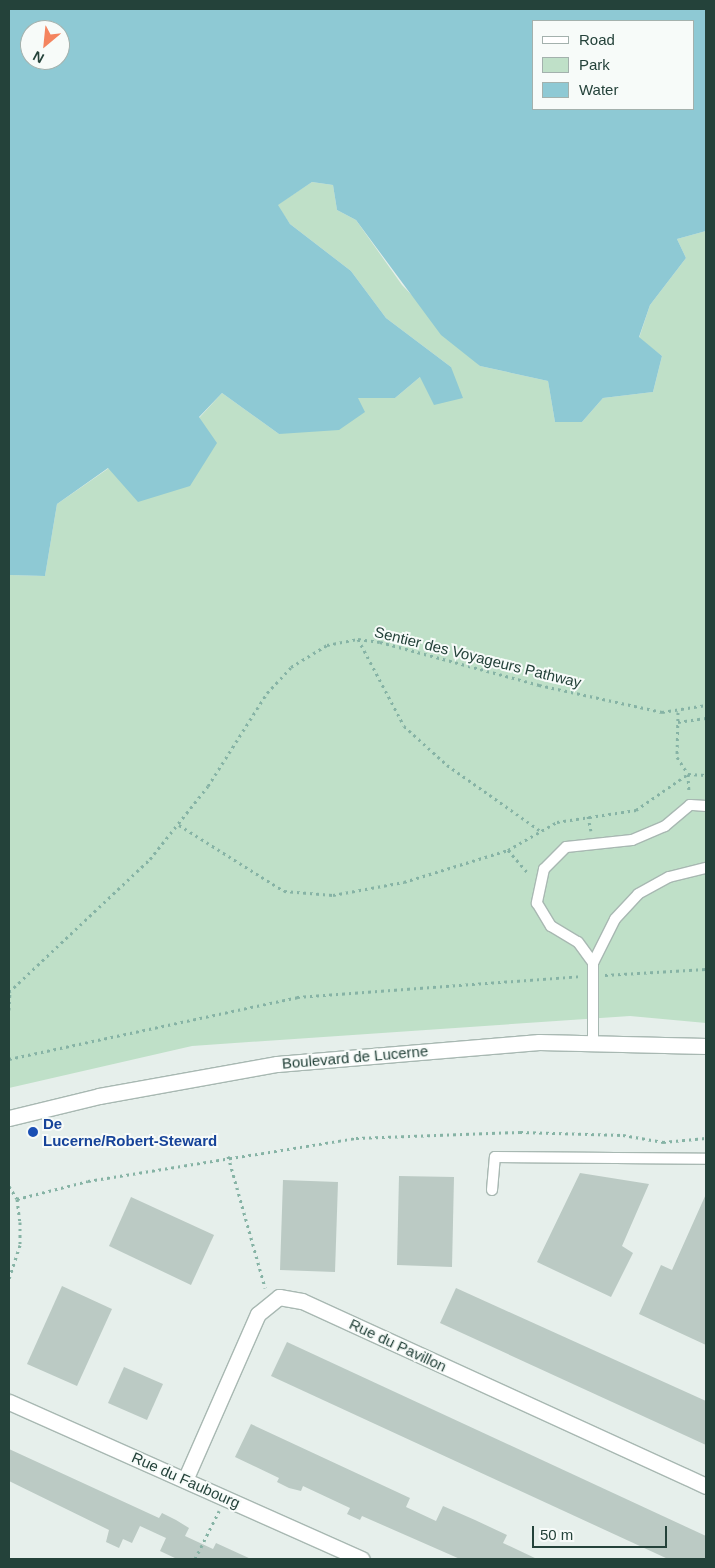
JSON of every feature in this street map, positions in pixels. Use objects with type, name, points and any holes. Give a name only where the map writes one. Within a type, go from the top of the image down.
[{"type":"street","name":"Boulevard de Lucerne","points":[[9,1118],[99,1096],[277,1064],[530,1043],[706,1046]]},
{"type":"street","name":"Rue du Pavillon","points":[[270,1300],[279,1297],[302,1301],[706,1486]]},
{"type":"street","points":[[186,1480],[247,1337],[270,1300]]},
{"type":"street","name":"Rue du Faubourg","points":[[9,1402],[362,1559]]},
{"type":"lane","points":[[593,963],[578,942],[543,918],[537,903],[538,885],[553,856],[566,847],[632,840],[665,826],[690,805],[706,806]]},
{"type":"lane","points":[[593,1043],[593,963],[615,919],[638,894],[669,877],[706,868]]},
{"type":"lane","points":[[492,1190],[495,1157],[706,1159]]},
{"type":"path","name":"Sentier des Voyageurs Pathway","points":[[10,991],[118,891],[180,825],[267,693],[291,667],[327,645],[358,639],[619,704],[678,712],[706,705]]},
{"type":"path","points":[[358,639],[404,726],[447,765],[539,830]]},
{"type":"path","points":[[678,712],[677,757],[688,774],[690,805]]},
{"type":"path","points":[[678,722],[706,718]]},
{"type":"path","points":[[180,825],[284,891],[333,895],[404,882],[508,850],[539,830],[575,817],[636,810],[688,774],[706,775]]},
{"type":"path","points":[[508,850],[538,885]]},
{"type":"path","points":[[9,1059],[296,997],[706,969]]},
{"type":"path","points":[[9,1010],[10,991]]},
{"type":"path","points":[[17,1199],[88,1180],[228,1156],[356,1138],[520,1132],[623,1135],[663,1142],[706,1138]]},
{"type":"path","points":[[228,1156],[270,1300]]},
{"type":"path","points":[[9,1186],[17,1199],[20,1245],[9,1279]]},
{"type":"path","points":[[194,1559],[226,1497]]},
{"type":"green space","points":[[312,182],[333,185],[337,210],[356,220],[402,285],[480,366],[548,381],[555,422],[582,422],[603,398],[653,392],[662,356],[639,338],[650,305],[686,258],[677,239],[706,231],[706,1023],[630,1016],[192,1046],[9,1088],[9,575],[45,576],[57,504],[109,468],[199,418],[222,393],[279,434],[358,398],[395,398],[420,377],[451,367],[386,318],[351,271],[290,224],[277,205]]},
{"type":"water","points":[[9,9],[706,9],[706,231],[677,239],[686,258],[650,305],[639,337],[662,356],[653,392],[603,398],[582,422],[555,422],[548,381],[480,366],[441,335],[356,220],[337,210],[333,185],[312,182],[278,205],[290,224],[351,271],[386,318],[451,367],[463,398],[434,405],[420,377],[395,398],[358,398],[365,412],[339,430],[279,434],[222,393],[199,417],[217,443],[190,486],[138,502],[108,468],[57,504],[45,576],[9,575]]},
{"type":"building","points":[[580,1173],[649,1184],[622,1246],[633,1253],[611,1297],[537,1262]]},
{"type":"building","points":[[399,1176],[454,1177],[452,1267],[397,1265]]},
{"type":"building","points":[[283,1180],[338,1182],[335,1272],[280,1270]]},
{"type":"building","points":[[706,1194],[706,1345],[639,1314],[661,1265],[672,1270]]},
{"type":"building","points":[[131,1197],[214,1235],[191,1285],[109,1246]]},
{"type":"building","points":[[62,1286],[112,1309],[77,1386],[27,1364]]},
{"type":"building","points":[[456,1288],[706,1401],[706,1445],[440,1323]]},
{"type":"building","points":[[287,1342],[706,1536],[706,1559],[668,1559],[271,1376]]},
{"type":"building","points":[[124,1367],[163,1384],[147,1420],[108,1403]]},
{"type":"building","points":[[251,1424],[410,1498],[406,1507],[436,1521],[443,1506],[507,1535],[503,1543],[537,1559],[460,1559],[362,1516],[360,1520],[347,1514],[350,1508],[303,1486],[301,1491],[289,1488],[277,1482],[279,1478],[235,1457]]},
{"type":"building","points":[[9,1449],[159,1518],[162,1513],[189,1528],[185,1536],[213,1549],[216,1543],[251,1559],[177,1559],[160,1551],[166,1538],[140,1526],[132,1543],[123,1539],[119,1548],[106,1542],[109,1530],[9,1481]]},
{"type":"place","name":"De Lucerne/Robert-Steward","points":[[33,1132]]}]
